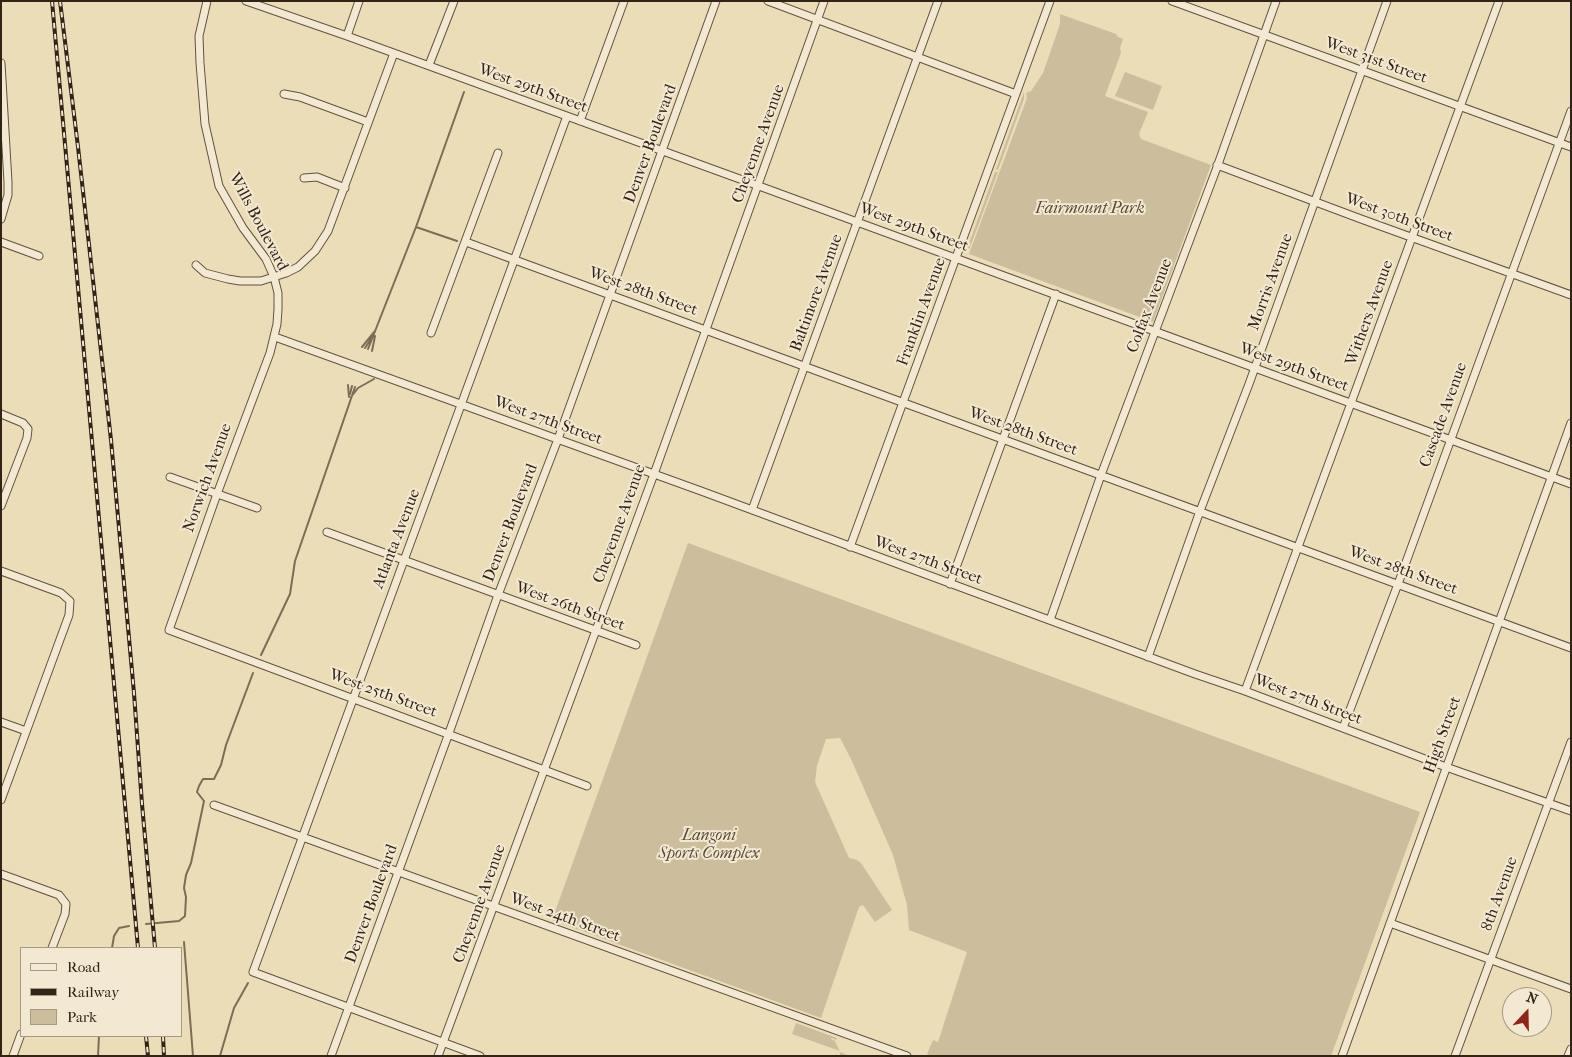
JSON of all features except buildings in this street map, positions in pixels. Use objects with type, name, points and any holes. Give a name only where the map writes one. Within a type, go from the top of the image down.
[{"type":"street","name":"Wills Boulevard","points":[[207,1],[199,36],[206,124],[219,186],[244,228],[266,259],[274,277],[278,293],[275,337]]},
{"type":"street","name":"West 29th Street","points":[[246,1],[266,4],[346,36],[1056,294],[1254,369],[1450,438],[1571,484]]},
{"type":"street","points":[[346,36],[359,1]]},
{"type":"street","points":[[429,66],[454,1]]},
{"type":"street","points":[[580,121],[624,1]]},
{"type":"street","name":"Denver Boulevard","points":[[331,1056],[350,1008],[498,595],[558,439],[716,1]]},
{"type":"street","points":[[768,1],[1016,94]]},
{"type":"street","name":"Cheyenne Avenue","points":[[438,1056],[654,474],[824,1]]},
{"type":"street","name":"Baltimore Avenue","points":[[752,510],[938,1]]},
{"type":"street","name":"Franklin Avenue","points":[[850,547],[1050,1]]},
{"type":"street","name":"West 31st Street","points":[[1172,1],[1571,147]]},
{"type":"street","name":"Colfax Avenue","points":[[1050,620],[1101,475],[1276,1]]},
{"type":"street","name":"Morris Avenue","points":[[1148,657],[1387,1]]},
{"type":"street","name":"Withers Avenue","points":[[1245,691],[1499,1]]},
{"type":"street","points":[[196,265],[205,272],[234,280],[260,281],[298,267],[323,241],[345,188],[394,53]]},
{"type":"street","points":[[1,63],[8,157],[8,194],[1,219]]},
{"type":"street","points":[[284,94],[300,97],[368,122]]},
{"type":"street","name":"Cascade Avenue","points":[[1343,728],[1398,584],[1571,111]]},
{"type":"street","name":"Atlanta Avenue","points":[[350,1008],[253,972],[566,116]]},
{"type":"street","points":[[431,333],[498,154]]},
{"type":"street","name":"West 30th Street","points":[[1217,165],[1571,295]]},
{"type":"street","points":[[304,178],[310,176],[317,177],[345,188]]},
{"type":"street","points":[[1,242],[39,256]]},
{"type":"street","name":"West 28th Street","points":[[466,242],[1571,648]]},
{"type":"street","points":[[950,584],[1056,294]]},
{"type":"street","name":"West 27th Street","points":[[275,337],[1245,691],[1446,768],[1571,810]]},
{"type":"street","name":"Norwich Avenue","points":[[169,630],[216,494],[275,337]]},
{"type":"street","points":[[1,414],[23,423],[28,428],[1,506]]},
{"type":"street","name":"High Street","points":[[1342,1056],[1571,423]]},
{"type":"street","points":[[170,477],[257,508]]},
{"type":"street","name":"West 26th Street","points":[[326,532],[636,645]]},
{"type":"street","points":[[1,570],[61,593],[70,601],[69,615],[1,800]]},
{"type":"street","name":"West 25th Street","points":[[169,630],[449,733],[586,786]]},
{"type":"street","points":[[1,722],[26,731]]},
{"type":"street","name":"8th Avenue","points":[[1455,1056],[1571,742]]},
{"type":"street","name":"West 24th Street","points":[[214,805],[907,1056]]},
{"type":"street","points":[[1,874],[59,895],[66,904],[65,914],[52,947]]},
{"type":"street","points":[[1390,923],[1571,989]]},
{"type":"street","points":[[350,1008],[480,1056]]},
{"type":"street","points":[[13,1056],[20,1037]]},
{"type":"street","points":[[1568,1056],[1571,1049]]},
{"type":"green space","name":"Fairmount Park","points":[[1060,14],[1116,34],[1123,39],[1120,48],[1121,53],[1105,96],[1148,112],[1139,134],[1141,139],[1211,165],[1153,322],[969,254],[1027,98],[1026,93],[1031,91],[1043,73],[1060,24]]},
{"type":"green space","points":[[1125,72],[1162,86],[1153,110],[1115,96]]},
{"type":"green space","points":[[1024,92],[1024,99],[998,170],[996,169]]},
{"type":"green space","points":[[995,172],[998,172],[969,250],[967,249]]},
{"type":"green space","name":"Langoni Sports Complex","points":[[688,543],[1420,812],[1331,1056],[931,1056],[927,1054],[933,1040],[938,1042],[967,952],[909,930],[907,905],[893,855],[840,738],[826,739],[817,766],[815,782],[849,858],[861,863],[892,910],[875,922],[863,905],[859,907],[821,1018],[552,920]]},
{"type":"green space","points":[[796,1023],[837,1038],[836,1040],[831,1039],[835,1041],[839,1051],[792,1034]]},
{"type":"green space","points":[[840,1052],[849,1056],[840,1055]]},
{"type":"waterway","points":[[368,349],[416,227],[464,92]]},
{"type":"waterway","points":[[416,227],[457,241]]},
{"type":"waterway","points":[[362,347],[375,331]]},
{"type":"waterway","points":[[365,348],[373,336]]},
{"type":"waterway","points":[[372,351],[375,336]]},
{"type":"waterway","points":[[351,397],[358,388],[374,379]]},
{"type":"waterway","points":[[348,385],[349,397]]},
{"type":"waterway","points":[[350,394],[352,386]]},
{"type":"waterway","points":[[261,655],[290,594],[295,561],[355,387]]},
{"type":"waterway","points":[[146,924],[179,921],[185,916],[186,897],[184,888],[186,875],[191,863],[204,801],[197,792],[203,779],[214,779],[221,765],[226,745],[253,673]]},
{"type":"waterway","points":[[112,947],[114,936],[119,928],[129,926]]},
{"type":"waterway","points":[[184,942],[193,1056]]},
{"type":"waterway","points":[[220,1056],[234,1008],[248,983]]},
{"type":"waterway","points":[[98,1056],[99,1037]]},
{"type":"railway","points":[[52,1],[138,947]]},
{"type":"railway","points":[[60,1],[111,440],[155,947]]},
{"type":"railway","points":[[146,1037],[148,1056]]},
{"type":"railway","points":[[163,1037],[164,1056]]}]
